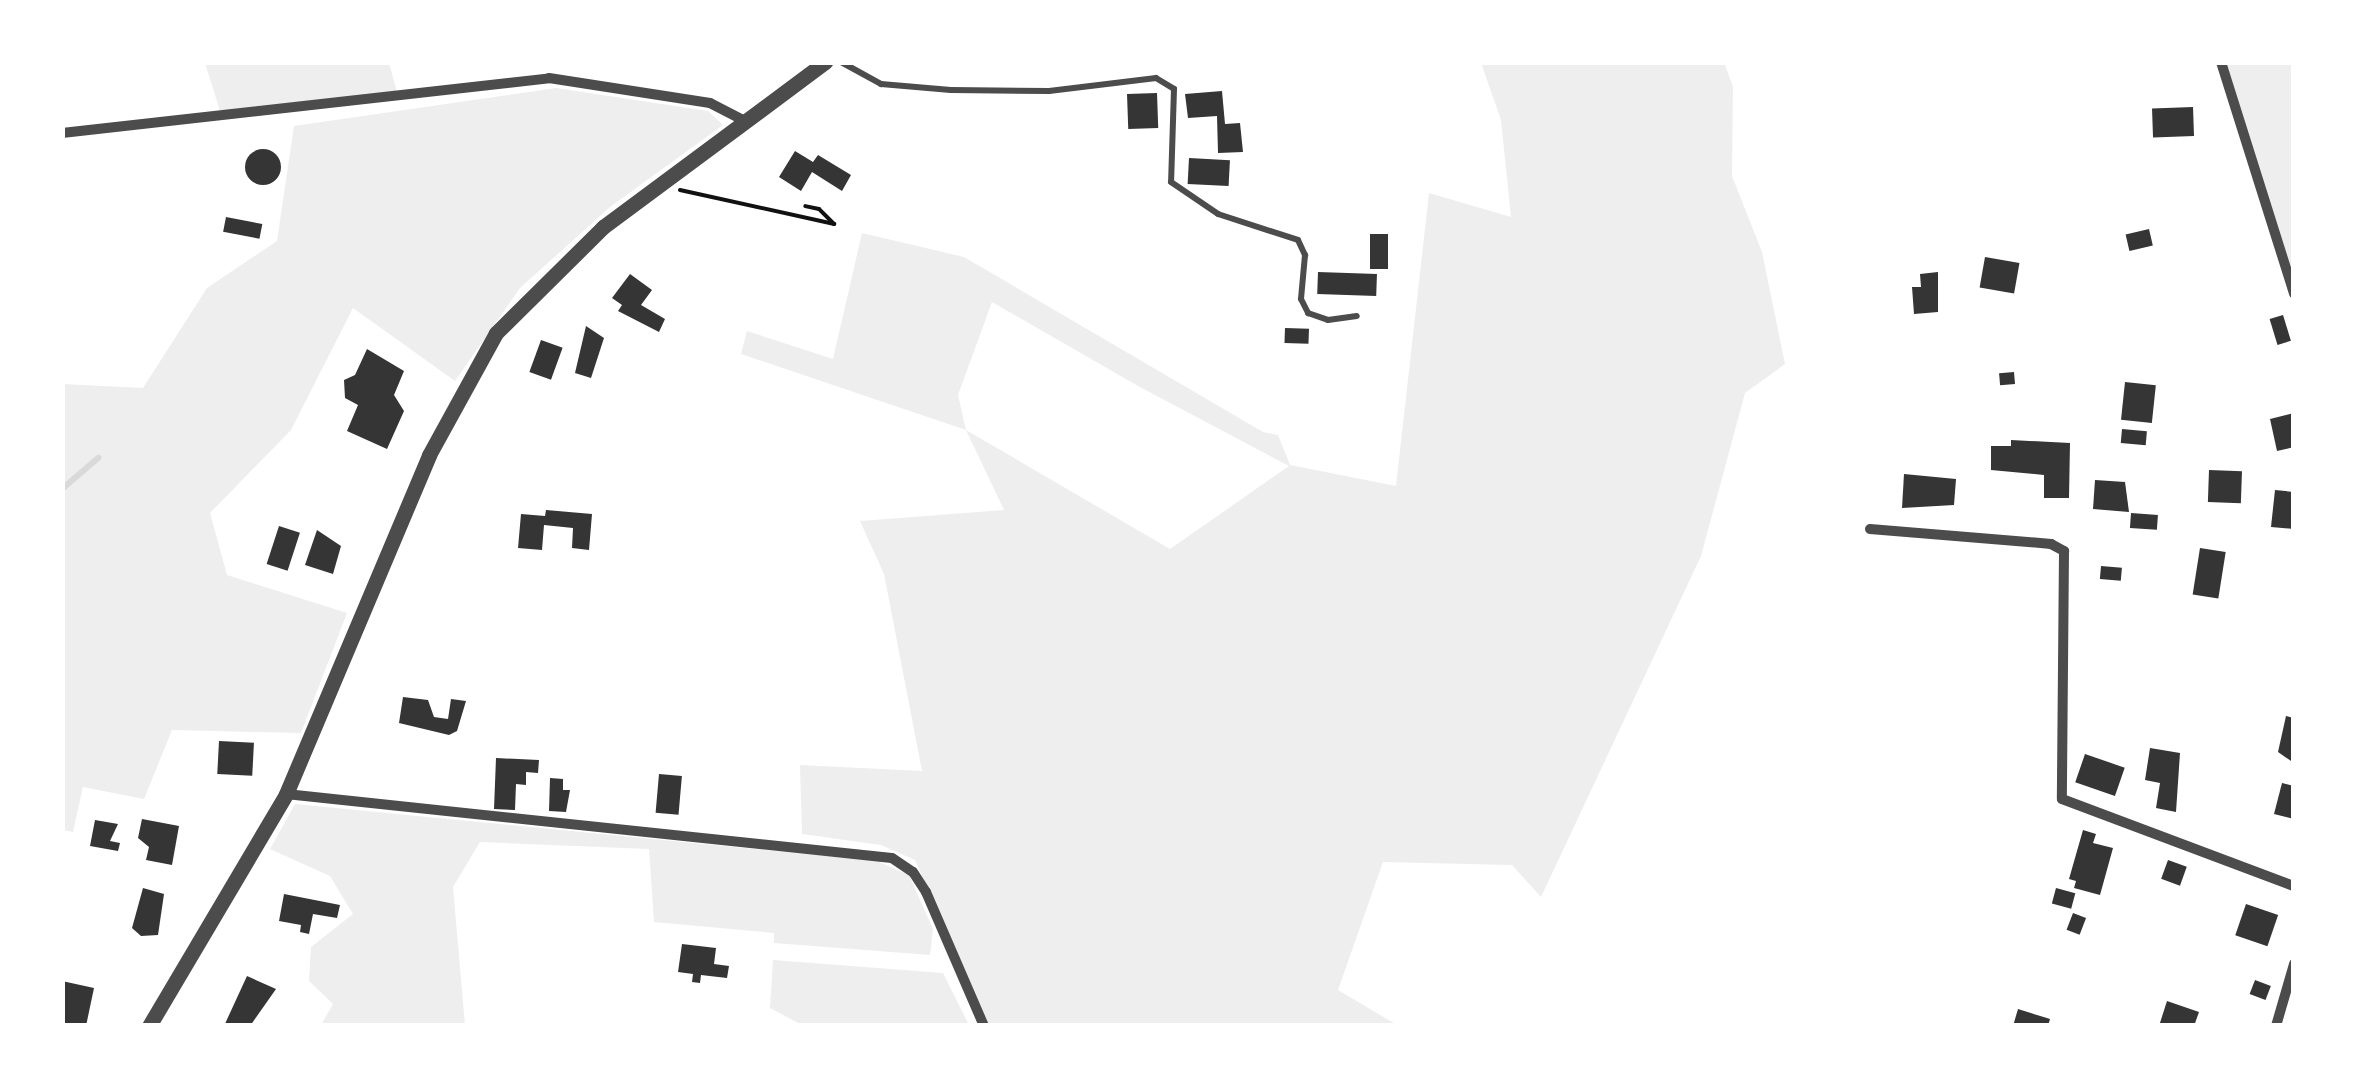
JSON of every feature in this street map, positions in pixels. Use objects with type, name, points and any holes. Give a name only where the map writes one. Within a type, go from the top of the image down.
[{"type":"street","points":[[150,1026],[286,794],[429,455],[476,367],[515,310],[562,262],[825,62]]},
{"type":"street","points":[[2221,62],[2294,294]]},
{"type":"street","points":[[62,134],[549,78],[710,102],[748,122]]},
{"type":"street","points":[[1870,529],[2052,544],[2064,551],[2062,798],[2294,886]]},
{"type":"street","points":[[286,794],[892,858],[913,872],[926,892],[984,1026]]},
{"type":"street","points":[[2276,1026],[2294,964]]},
{"type":"lane","points":[[842,62],[881,84],[951,90],[1049,91],[1156,78],[1174,90],[1171,182],[1218,214],[1298,240],[1304,255],[1300,299],[1308,313],[1328,320],[1357,316]]},
{"type":"path","points":[[661,183],[696,196],[834,224],[818,208],[805,206]]},
{"type":"shaded area","points":[[1724,62],[1733,87],[1732,176],[1762,252],[1785,364],[1745,393],[1701,556],[1541,897],[1512,865],[1383,862],[1338,990],[1397,1025],[988,1026],[915,860],[881,845],[802,834],[800,765],[922,771],[884,574],[860,521],[1004,510],[966,430],[741,354],[747,331],[833,359],[862,233],[964,257],[1263,432],[1278,435],[1290,465],[1396,486],[1429,193],[1511,217],[1501,120],[1481,63]],"holes":[[[992,302],[1289,466],[1170,549],[966,430],[958,395]]]},
{"type":"shaded area","points":[[205,63],[389,63],[397,92],[220,111]]},
{"type":"shaded area","points":[[2224,63],[2293,63],[2293,294]]},
{"type":"shaded area","points":[[556,88],[708,111],[723,125],[610,207],[520,288],[455,381],[353,308],[291,430],[210,513],[227,575],[347,613],[301,733],[172,730],[144,799],[83,787],[73,832],[63,830],[63,384],[143,388],[207,288],[277,241],[294,126]]},
{"type":"shaded area","points":[[295,804],[877,861],[909,875],[933,929],[930,955],[774,943],[774,933],[654,922],[649,849],[480,842],[453,887],[465,1025],[321,1025],[333,1004],[309,981],[311,947],[353,914],[330,876],[270,849]]},
{"type":"shaded area","points":[[773,960],[943,973],[969,1025],[802,1025],[770,1008]]},
{"type":"building","points":[[1222,91],[1225,124],[1240,123],[1243,152],[1218,153],[1217,116],[1188,118],[1185,94]]},
{"type":"building","points":[[1157,93],[1158,128],[1128,129],[1127,94]]},
{"type":"building","points":[[2193,107],[2194,136],[2153,137],[2152,108]]},
{"type":"building","points":[[263,149],[276,154],[281,167],[276,180],[263,185],[250,180],[245,167],[250,154]]},
{"type":"building","points":[[795,151],[813,162],[818,155],[851,175],[842,191],[812,172],[801,191],[779,177]]},
{"type":"building","points":[[1189,158],[1230,160],[1229,186],[1188,184]]},
{"type":"building","points":[[226,217],[262,224],[259,239],[223,232]]},
{"type":"building","points":[[2149,229],[2153,246],[2129,251],[2126,234]]},
{"type":"building","points":[[1370,234],[1388,234],[1388,269],[1370,269]]},
{"type":"building","points":[[1985,257],[2019,263],[2014,294],[1980,288]]},
{"type":"building","points":[[1318,272],[1377,274],[1376,296],[1317,294]]},
{"type":"building","points":[[1938,272],[1938,312],[1914,314],[1912,287],[1921,287],[1920,274]]},
{"type":"building","points":[[630,274],[652,290],[641,305],[665,319],[659,332],[618,311],[622,305],[612,298]]},
{"type":"building","points":[[2283,315],[2291,341],[2278,345],[2270,319]]},
{"type":"building","points":[[586,326],[604,338],[591,378],[575,373]]},
{"type":"building","points":[[1285,328],[1309,329],[1308,344],[1284,343]]},
{"type":"building","points":[[541,340],[563,348],[551,380],[529,372]]},
{"type":"building","points":[[367,349],[404,371],[394,395],[404,411],[387,449],[347,431],[358,405],[345,398],[344,380],[355,375]]},
{"type":"building","points":[[2014,372],[2015,384],[2000,385],[1999,373]]},
{"type":"building","points":[[2125,382],[2156,385],[2152,423],[2121,420]]},
{"type":"building","points":[[2294,413],[2294,447],[2277,451],[2270,419]]},
{"type":"building","points":[[2122,429],[2147,431],[2146,445],[2121,443]]},
{"type":"building","points":[[2011,440],[2070,443],[2069,498],[2044,498],[2044,475],[1991,470],[1991,446],[2011,446]]},
{"type":"building","points":[[2209,470],[2242,471],[2241,503],[2208,502]]},
{"type":"building","points":[[1904,474],[1956,479],[1954,505],[1902,508]]},
{"type":"building","points":[[2095,480],[2125,482],[2129,512],[2093,509]]},
{"type":"building","points":[[2275,490],[2294,492],[2294,529],[2271,527]]},
{"type":"building","points":[[546,510],[592,514],[589,550],[572,548],[573,528],[544,525],[542,550],[518,548],[521,514],[545,516]]},
{"type":"building","points":[[2131,513],[2158,515],[2157,530],[2130,528]]},
{"type":"building","points":[[279,526],[300,533],[288,571],[267,564]]},
{"type":"building","points":[[317,530],[341,546],[333,574],[305,565]]},
{"type":"building","points":[[2200,548],[2226,552],[2218,598],[2193,594]]},
{"type":"building","points":[[2101,566],[2122,568],[2121,581],[2100,579]]},
{"type":"building","points":[[403,697],[428,700],[434,717],[448,719],[451,699],[466,701],[457,731],[449,735],[399,723]]},
{"type":"building","points":[[2286,716],[2294,718],[2294,763],[2278,752]]},
{"type":"building","points":[[219,741],[254,743],[252,776],[217,774]]},
{"type":"building","points":[[2150,748],[2180,753],[2176,812],[2156,808],[2160,783],[2145,780]]},
{"type":"building","points":[[2085,754],[2125,768],[2115,796],[2075,782]]},
{"type":"building","points":[[496,758],[539,760],[538,773],[526,772],[526,785],[516,784],[515,810],[494,809]]},
{"type":"building","points":[[659,774],[682,776],[679,815],[656,813]]},
{"type":"building","points":[[550,778],[563,779],[563,790],[570,790],[566,812],[549,811]]},
{"type":"building","points":[[2282,783],[2294,786],[2294,819],[2274,814]]},
{"type":"building","points":[[142,819],[179,826],[172,865],[146,860],[149,847],[138,838]]},
{"type":"building","points":[[95,820],[118,824],[110,841],[120,843],[118,851],[90,846]]},
{"type":"building","points":[[2083,830],[2096,834],[2093,843],[2113,848],[2100,895],[2074,888],[2076,881],[2069,879]]},
{"type":"building","points":[[2168,860],[2187,867],[2180,886],[2161,879]]},
{"type":"building","points":[[143,888],[164,894],[158,935],[141,936],[132,928]]},
{"type":"building","points":[[2056,888],[2075,893],[2071,909],[2052,903]]},
{"type":"building","points":[[284,894],[340,905],[337,918],[313,914],[309,934],[300,932],[301,925],[279,921]]},
{"type":"building","points":[[2246,904],[2278,915],[2267,946],[2235,935]]},
{"type":"building","points":[[2073,913],[2086,918],[2080,935],[2067,930]]},
{"type":"building","points":[[682,944],[716,948],[714,964],[729,966],[727,978],[701,975],[700,983],[692,982],[693,974],[678,972]]},
{"type":"building","points":[[247,976],[276,989],[250,1026],[224,1026]]},
{"type":"building","points":[[2255,980],[2271,986],[2265,1000],[2250,994]]},
{"type":"building","points":[[62,981],[94,988],[86,1026],[62,1026]]},
{"type":"building","points":[[2167,1001],[2199,1012],[2194,1026],[2159,1026]]},
{"type":"building","points":[[2018,1009],[2050,1019],[2048,1026],[2013,1026]]},
{"type":"waterway","points":[[62,489],[98,458]]}]
